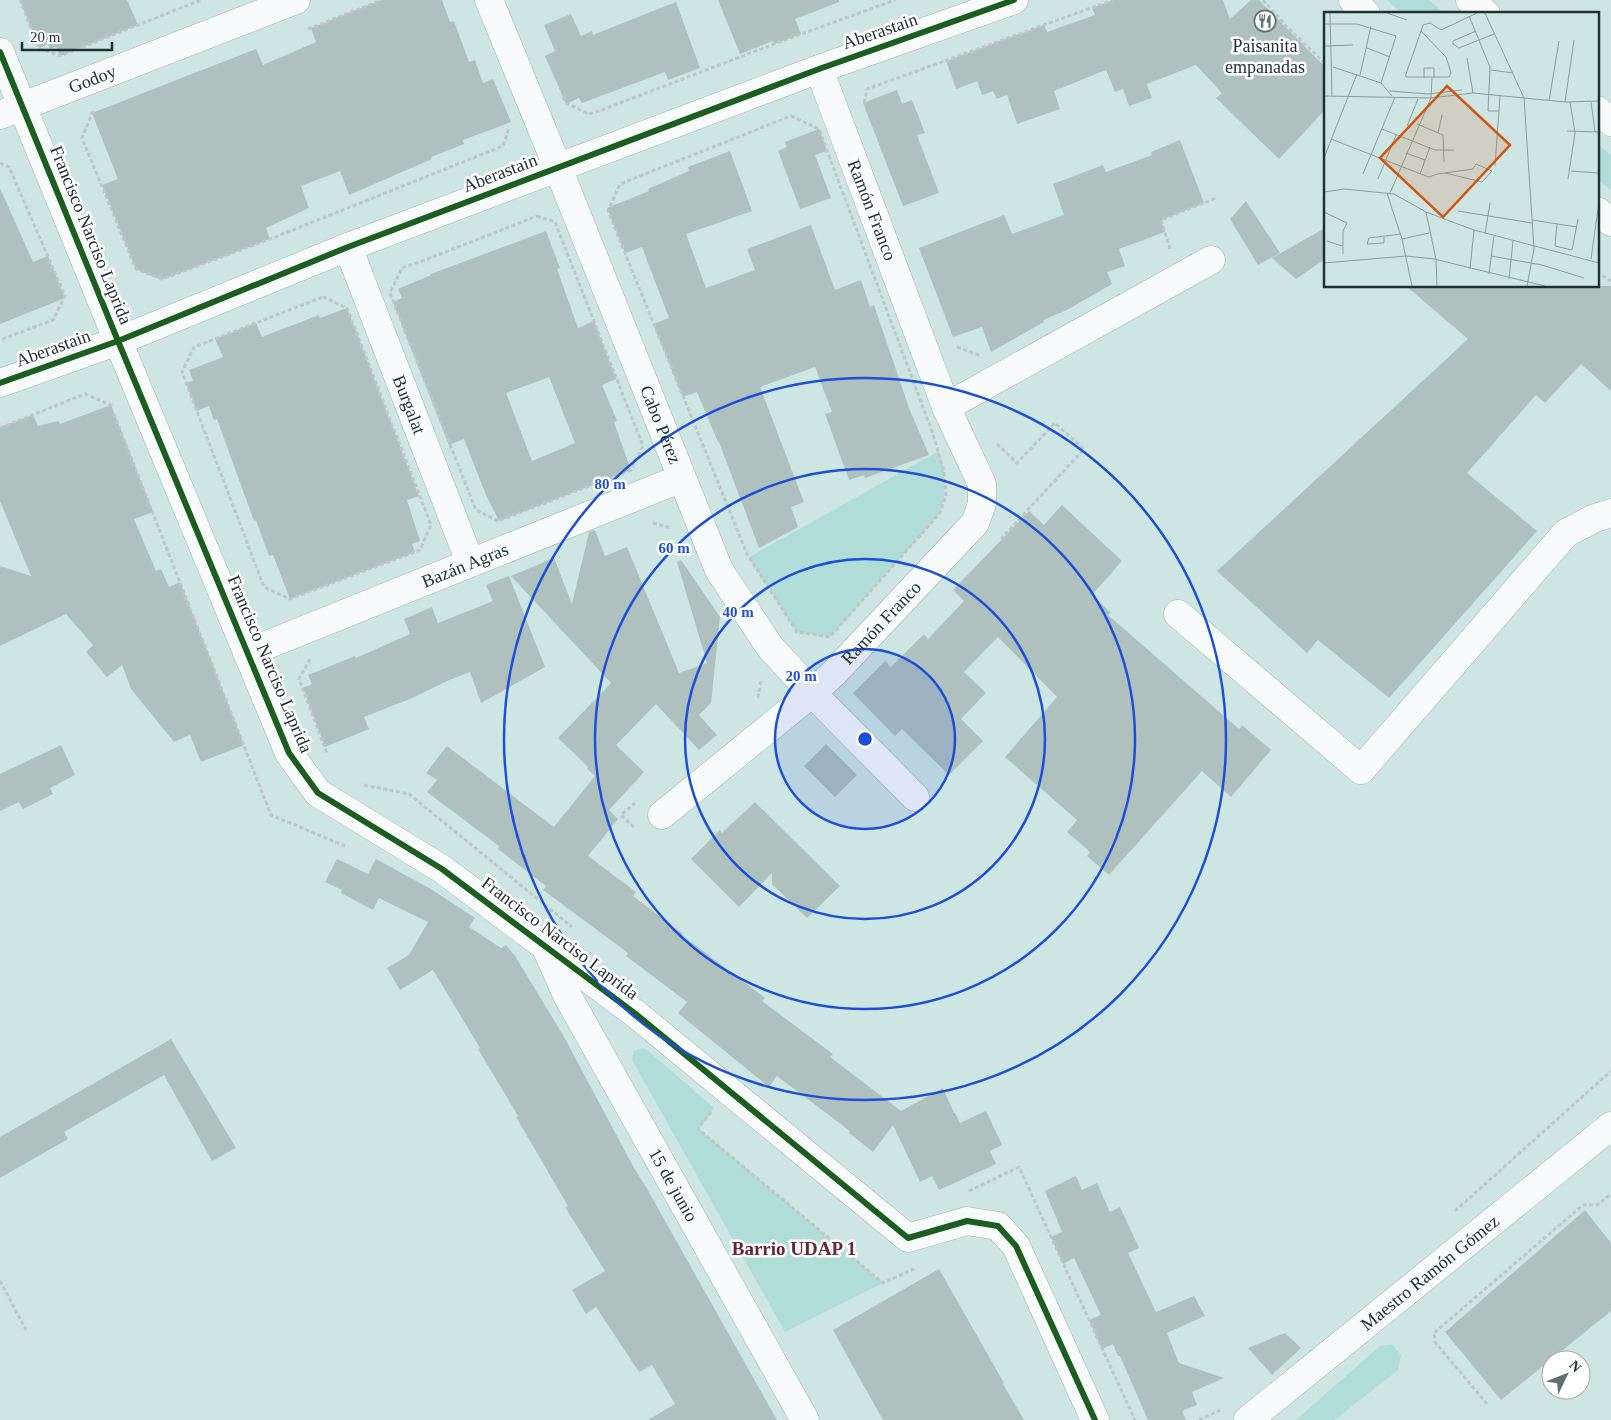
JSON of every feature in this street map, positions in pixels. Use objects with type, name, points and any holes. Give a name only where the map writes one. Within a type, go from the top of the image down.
[{"type":"street","name":"Godoy","points":[[11,111],[296,0]]},
{"type":"street","name":"Cabo Pérez","points":[[488,0],[558,168],[719,570],[770,647],[914,798]]},
{"type":"street","name":"Aberastain","points":[[0,383],[118,341],[348,247],[818,69],[1014,0]]},
{"type":"street","points":[[1353,0],[1364,12]]},
{"type":"street","points":[[1470,0],[1484,12]]},
{"type":"street","name":"Francisco Narciso Laprida","points":[[0,52],[11,111],[118,341],[289,753],[318,793],[442,869],[546,946],[637,1016],[908,1238],[967,1221],[998,1226],[1016,1246],[1095,1420]]},
{"type":"street","name":"Ramón Franco","points":[[652,806],[812,693],[834,673],[974,523],[982,504],[982,484],[946,407],[818,69]]},
{"type":"street","points":[[1598,111],[1611,122]]},
{"type":"street","points":[[1598,212],[1611,222]]},
{"type":"street","name":"Burgalat","points":[[348,247],[470,562]]},
{"type":"street","points":[[946,407],[1210,260]]},
{"type":"street","name":"Bazán Agras","points":[[247,653],[682,478]]},
{"type":"street","points":[[1178,614],[1361,770],[1566,533],[1595,518],[1611,513]]},
{"type":"street","name":"15 de junio","points":[[546,946],[568,997],[806,1420]]},
{"type":"street","name":"Maestro Ramón Gómez","points":[[1248,1420],[1611,1126]]},
{"type":"path","points":[[20,0],[39,48],[60,56],[201,0]]},
{"type":"path","points":[[562,95],[566,104],[589,114],[600,112],[774,44],[895,0]]},
{"type":"path","points":[[867,111],[864,103],[867,89],[1112,0]]},
{"type":"path","points":[[1263,0],[1324,62]]},
{"type":"path","points":[[92,113],[82,138],[136,269],[162,279],[270,239],[503,146],[511,122]]},
{"type":"path","points":[[791,116],[819,129],[933,434],[944,472],[946,496],[940,513],[830,637],[797,632],[747,554],[608,211],[620,184],[791,116]]},
{"type":"path","points":[[0,163],[9,167],[65,296],[53,320],[0,340]]},
{"type":"path","points":[[1170,250],[1161,220],[1216,198]]},
{"type":"path","points":[[537,216],[555,222],[643,446],[631,470],[498,520],[476,510],[390,294],[402,268],[537,216]]},
{"type":"path","points":[[1598,273],[1611,281]]},
{"type":"path","points":[[323,297],[347,308],[430,525],[420,550],[290,599],[264,587],[182,372],[194,347],[323,297]]},
{"type":"path","points":[[955,343],[957,348],[984,356]]},
{"type":"path","points":[[647,521],[676,529]]},
{"type":"path","points":[[312,655],[299,679],[328,755]]},
{"type":"path","points":[[753,703],[759,698],[762,672]]},
{"type":"path","points":[[355,783],[409,794],[576,930]]},
{"type":"path","points":[[635,828],[621,815],[652,806]]},
{"type":"path","points":[[714,1108],[698,1129],[883,1283],[917,1267]]},
{"type":"path","points":[[962,1194],[1019,1167],[1135,1420]]},
{"type":"path","points":[[1487,1404],[1435,1342],[1434,1333],[1582,1205],[1597,1205],[1611,1194]]},
{"type":"path","points":[[0,1281],[26,1330]]},
{"type":"green space","points":[[1387,0],[1429,0],[1443,12],[1400,12]]},
{"type":"green space","points":[[1598,144],[1611,155],[1611,190],[1598,180]]},
{"type":"green space","points":[[939,451],[945,482],[940,513],[830,637],[797,632],[749,557]]},
{"type":"green space","points":[[641,1048],[646,1049],[714,1108],[699,1129],[883,1283],[785,1332],[632,1060],[633,1052]]},
{"type":"green space","points":[[1392,1344],[1401,1355],[1398,1370],[1335,1420],[1296,1420],[1380,1346]]},
{"type":"building","points":[[20,0],[127,0],[138,25],[60,56],[56,47],[50,49],[48,44],[39,48]]},
{"type":"building","points":[[381,0],[442,0],[450,22],[454,21],[469,62],[475,60],[483,83],[493,79],[511,122],[463,140],[464,144],[349,195],[340,171],[301,186],[309,208],[266,228],[270,239],[161,280],[136,269],[102,185],[118,179],[92,113],[256,49],[263,65],[316,42],[311,28]]},
{"type":"building","points":[[718,0],[839,0],[839,2],[795,19],[801,34],[774,44],[773,41],[740,54]]},
{"type":"building","points":[[1113,0],[1223,0],[1230,19],[1251,0],[1259,0],[1324,66],[1324,111],[1279,159],[1216,98],[1222,93],[1196,65],[1147,84],[1152,98],[1129,106],[1123,89],[1115,92],[1106,70],[1054,91],[1060,109],[1017,124],[1007,95],[997,99],[993,91],[982,95],[977,81],[956,89],[946,61],[1044,25],[1047,32],[1095,15],[1092,8]]},
{"type":"building","points":[[676,2],[700,68],[668,80],[665,72],[582,103],[579,98],[566,104],[545,56],[555,51],[544,25],[571,14],[581,36],[592,31],[593,35]]},
{"type":"building","points":[[897,90],[902,104],[912,100],[925,133],[917,135],[939,193],[903,206],[863,103]]},
{"type":"building","points":[[819,129],[827,151],[815,155],[831,198],[800,209],[778,151],[787,147],[785,142]]},
{"type":"building","points":[[1180,140],[1204,203],[1161,220],[1165,232],[1119,249],[1125,266],[1107,272],[1112,284],[1067,310],[1043,320],[1044,322],[991,352],[982,327],[953,337],[919,248],[1004,215],[1012,234],[1064,215],[1053,184],[1103,165],[1106,172],[1152,155],[1151,152]]},
{"type":"building","points":[[730,151],[752,211],[686,234],[706,288],[755,270],[747,249],[811,225],[835,290],[861,280],[870,307],[874,305],[909,408],[929,455],[865,478],[864,475],[849,480],[825,414],[832,412],[815,367],[760,387],[804,502],[791,507],[798,527],[759,548],[719,442],[697,392],[683,397],[653,324],[669,318],[642,247],[625,253],[607,208],[649,191],[648,189],[689,171],[688,167]]},
{"type":"building","points":[[0,188],[33,262],[48,256],[65,298],[0,324]]},
{"type":"building","points":[[1246,201],[1280,253],[1258,265],[1230,219]]},
{"type":"building","points":[[1324,229],[1324,260],[1296,279],[1272,258]]},
{"type":"building","points":[[546,231],[560,268],[557,269],[578,328],[594,321],[616,379],[602,385],[617,421],[614,422],[631,470],[499,521],[486,495],[464,439],[449,445],[393,302],[402,298],[398,289],[431,274]],"holes":[[[549,377],[575,443],[532,461],[506,393]]]},
{"type":"building","points":[[1598,286],[1611,286],[1611,391],[1581,364],[1545,403],[1536,395],[1467,473],[1537,531],[1389,698],[1318,640],[1307,653],[1217,571],[1468,339],[1408,288],[1598,288]]},
{"type":"building","points":[[347,308],[419,496],[407,500],[420,541],[412,544],[415,552],[290,599],[273,555],[269,556],[256,520],[254,521],[217,419],[214,420],[209,406],[197,411],[186,383],[193,381],[189,370],[223,357],[215,339],[256,323],[262,337],[319,315],[320,318]]},
{"type":"building","points":[[111,405],[153,512],[134,519],[156,571],[161,569],[169,587],[180,582],[244,745],[201,762],[190,735],[174,742],[131,689],[122,665],[107,677],[86,652],[93,645],[66,614],[0,646],[0,566],[31,576],[0,501],[0,427],[33,415],[38,426],[58,421],[60,424]]},
{"type":"building","points":[[1062,505],[1122,561],[1092,595],[1111,613],[1108,615],[1239,729],[1242,725],[1271,750],[1231,797],[1202,771],[1109,875],[1087,856],[1090,852],[1067,832],[1077,820],[1005,757],[1057,697],[998,637],[964,672],[986,693],[961,719],[983,741],[949,775],[902,729],[895,736],[853,693],[885,661],[891,667],[924,634],[928,639],[964,601],[953,590],[1029,511],[1044,525]]},
{"type":"building","points":[[595,530],[605,556],[627,547],[679,673],[707,663],[677,562],[681,560],[720,617],[711,703],[699,715],[717,735],[699,750],[656,704],[616,745],[644,772],[609,810],[618,819],[588,856],[636,892],[633,896],[765,998],[762,1001],[833,1054],[830,1057],[901,1111],[943,1088],[960,1123],[986,1111],[1002,1145],[990,1151],[996,1164],[939,1190],[932,1176],[920,1182],[893,1125],[873,1152],[849,1133],[850,1131],[777,1076],[769,1087],[678,1013],[687,1002],[626,956],[628,953],[543,890],[546,886],[498,849],[499,846],[427,792],[437,780],[426,773],[447,746],[554,827],[595,776],[558,738],[611,683],[511,576],[554,558],[572,604],[589,532]]},
{"type":"building","points":[[509,576],[545,667],[481,703],[470,672],[364,717],[369,729],[325,747],[303,688],[312,684],[308,675],[355,656],[356,658],[410,634],[404,619],[432,607],[438,623],[493,601],[486,585]]},
{"type":"building","points":[[826,744],[857,775],[835,797],[804,766]]},
{"type":"building","points":[[61,745],[75,775],[50,788],[53,794],[23,809],[19,802],[0,811],[0,774]]},
{"type":"building","points":[[755,802],[840,886],[807,918],[772,884],[772,873],[739,907],[691,859],[720,830],[722,833]]},
{"type":"building","points":[[337,859],[368,874],[376,859],[431,889],[475,918],[469,927],[501,948],[506,945],[515,956],[563,1035],[634,1168],[777,1420],[648,1420],[675,1404],[652,1365],[639,1372],[596,1307],[586,1314],[572,1290],[605,1271],[565,1207],[568,1206],[478,1049],[480,1048],[433,970],[400,990],[387,968],[409,955],[428,922],[379,898],[373,910],[341,893],[342,890],[325,882]]},
{"type":"building","points":[[171,1039],[236,1148],[212,1161],[164,1075],[64,1132],[68,1139],[0,1178],[0,1137]]},
{"type":"building","points":[[1076,1176],[1082,1190],[1097,1183],[1110,1212],[1120,1207],[1139,1248],[1128,1253],[1156,1312],[1194,1296],[1205,1316],[1167,1333],[1179,1363],[1224,1378],[1192,1392],[1197,1405],[1182,1411],[1186,1420],[1148,1420],[1113,1344],[1102,1349],[1089,1320],[1101,1315],[1074,1258],[1063,1264],[1051,1237],[1062,1232],[1045,1191]]},
{"type":"building","points":[[1585,1210],[1611,1243],[1611,1311],[1563,1350],[1541,1350],[1541,1368],[1501,1400],[1445,1332]]},
{"type":"building","points":[[939,1269],[1024,1420],[883,1420],[861,1381],[833,1330]]},
{"type":"building","points":[[1285,1333],[1301,1348],[1272,1375],[1248,1348]]},
{"type":"cycle path","points":[[0,383],[118,341],[348,247],[819,69],[1014,0]]},
{"type":"cycle path","points":[[0,52],[289,753],[318,793],[442,869],[637,1015],[908,1238],[967,1221],[998,1226],[1016,1246],[1095,1420]]},
{"type":"place","name":"Paisanita empanadas","points":[[1265,21]]},
{"type":"district","name":"Barrio UDAP 1","points":[[794,1248]]}]
